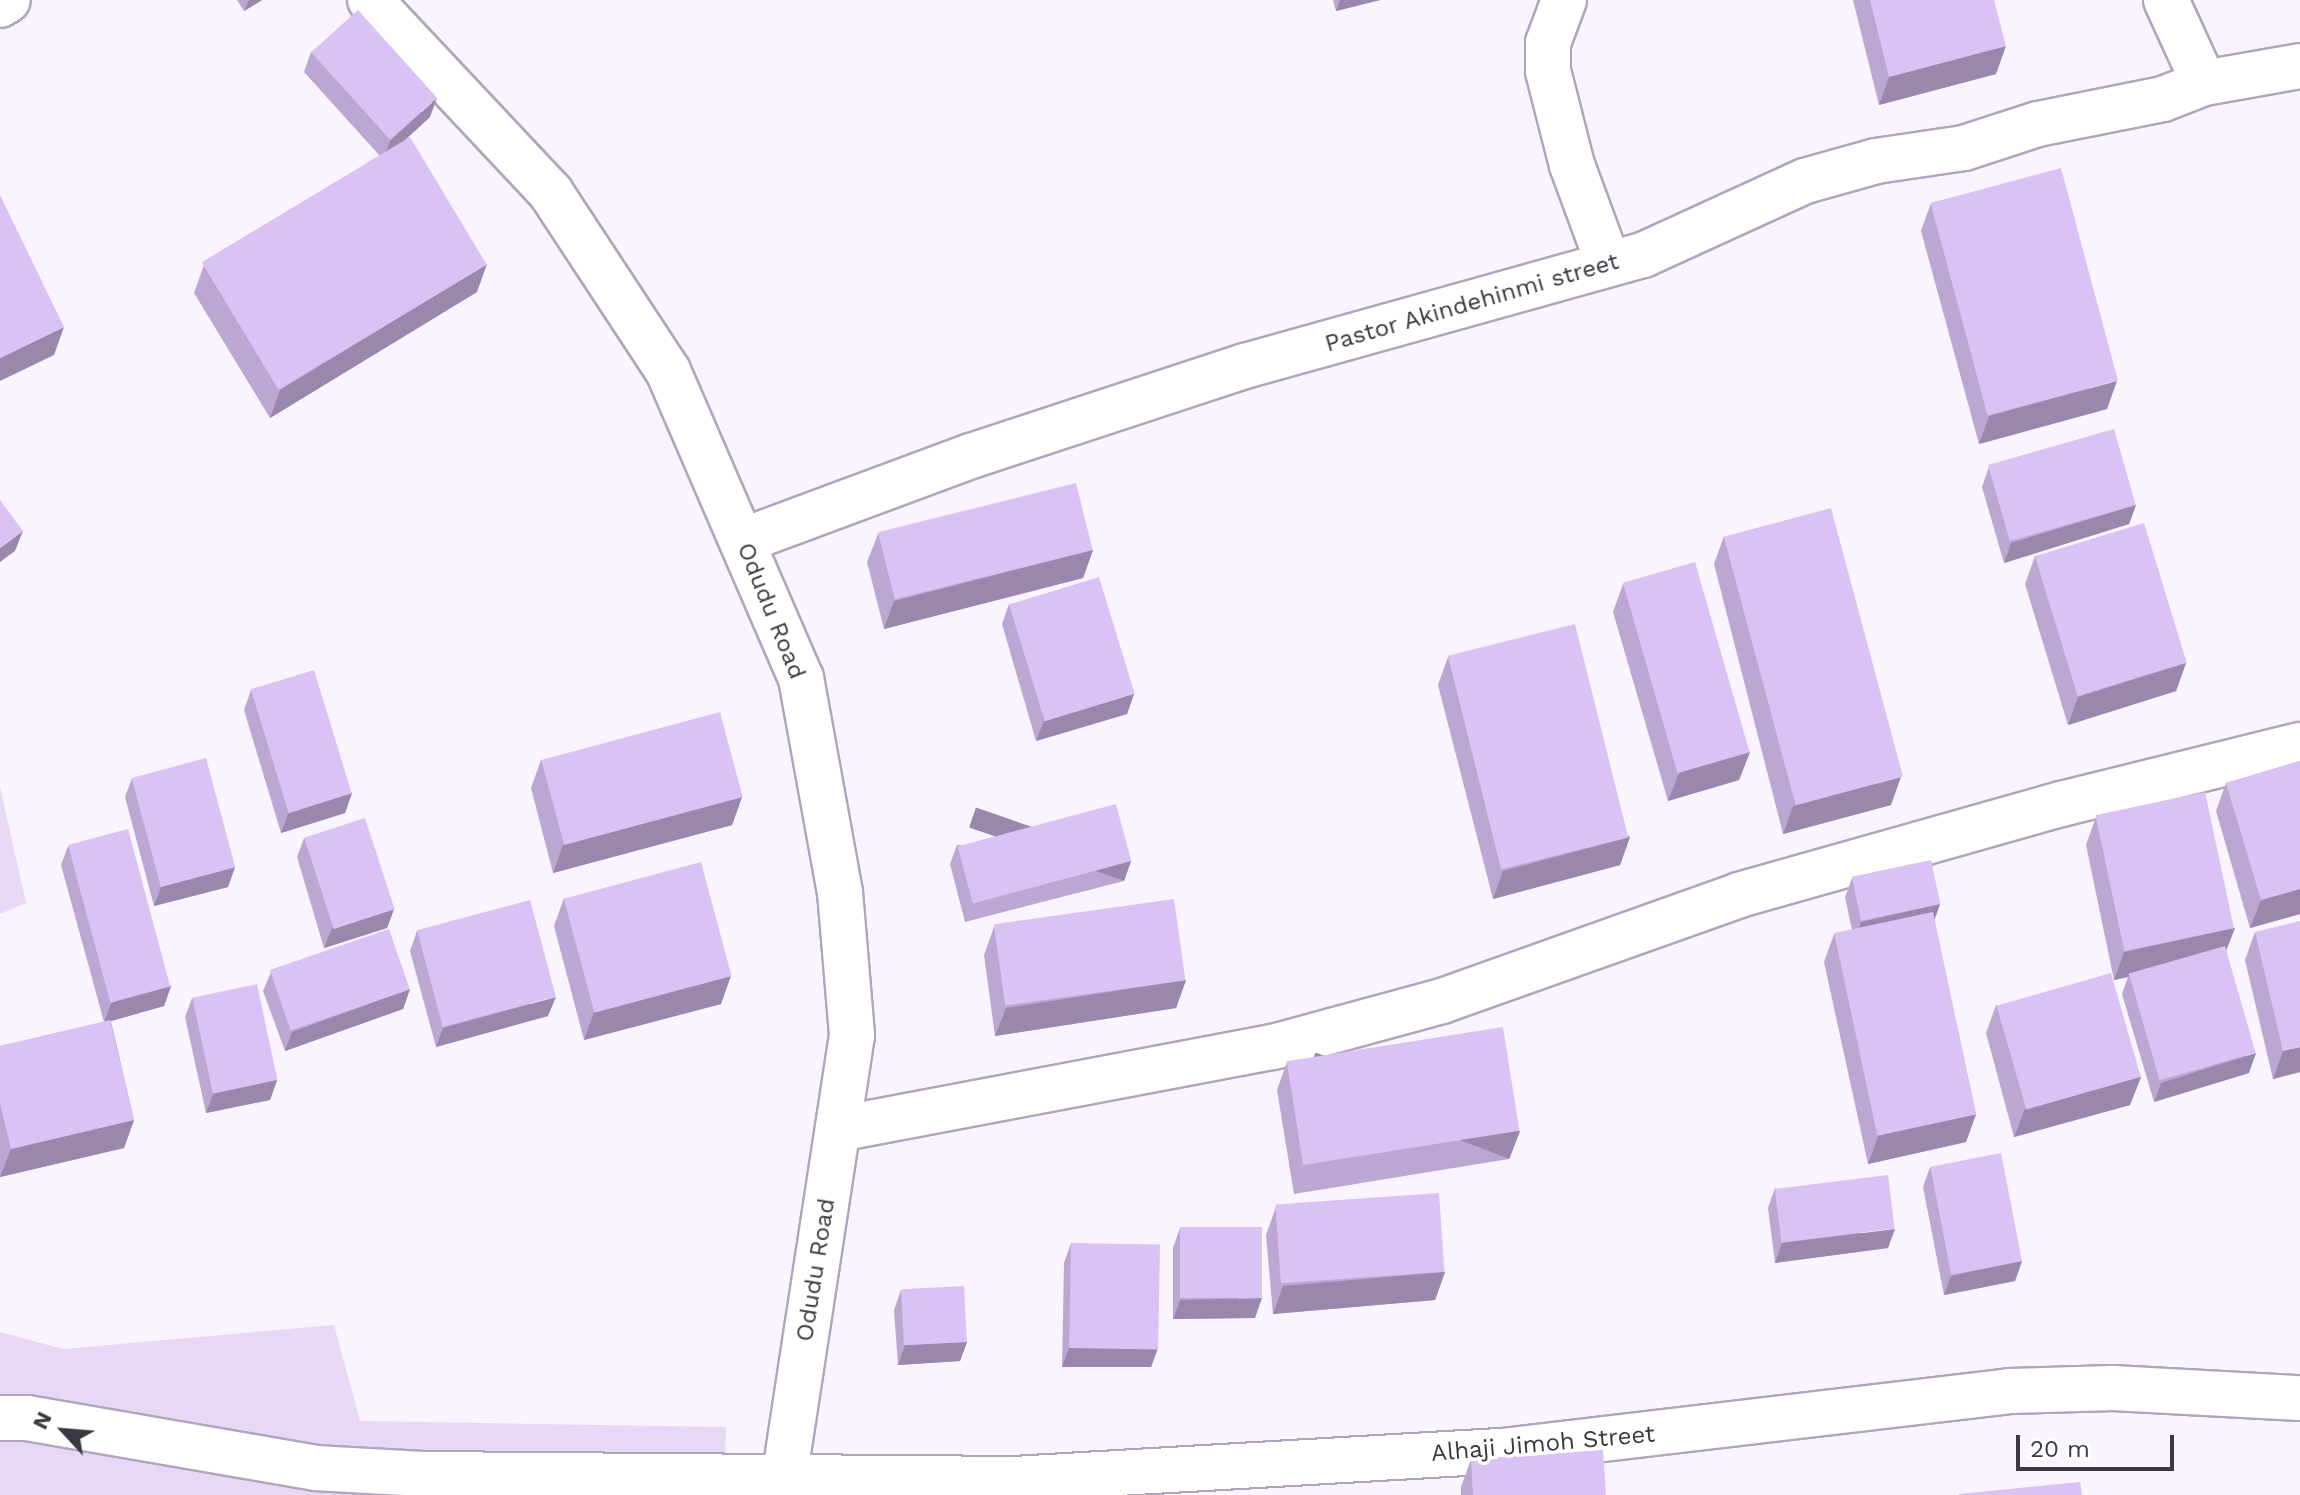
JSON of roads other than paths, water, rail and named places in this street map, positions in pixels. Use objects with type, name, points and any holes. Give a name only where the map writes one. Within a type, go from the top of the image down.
[{"type":"street","points":[[0,5],[8,0]]},
{"type":"street","name":"Odudu Road","points":[[370,0],[551,193],[668,371],[801,678],[840,892],[852,1035],[783,1486]]},
{"type":"street","points":[[1564,0],[1548,43],[1548,71],[1572,165],[1608,263]]},
{"type":"street","points":[[2166,0],[2204,83]]},
{"type":"street","name":"Pastor Akindehinmi street","points":[[742,541],[971,456],[1245,366],[1684,240],[1748,203],[1805,181],[1876,161],[1964,148],[2038,124],[2163,99],[2204,83],[2300,66]]},
{"type":"street","points":[[838,1129],[1273,1047],[1442,1001],[1739,895],[2061,804],[2300,745]]},
{"type":"street","name":"Alhaji Jimoh Street","points":[[0,1418],[27,1418],[315,1468],[783,1486],[1014,1479],[1502,1451],[2011,1391],[2113,1388],[2300,1398]]}]
